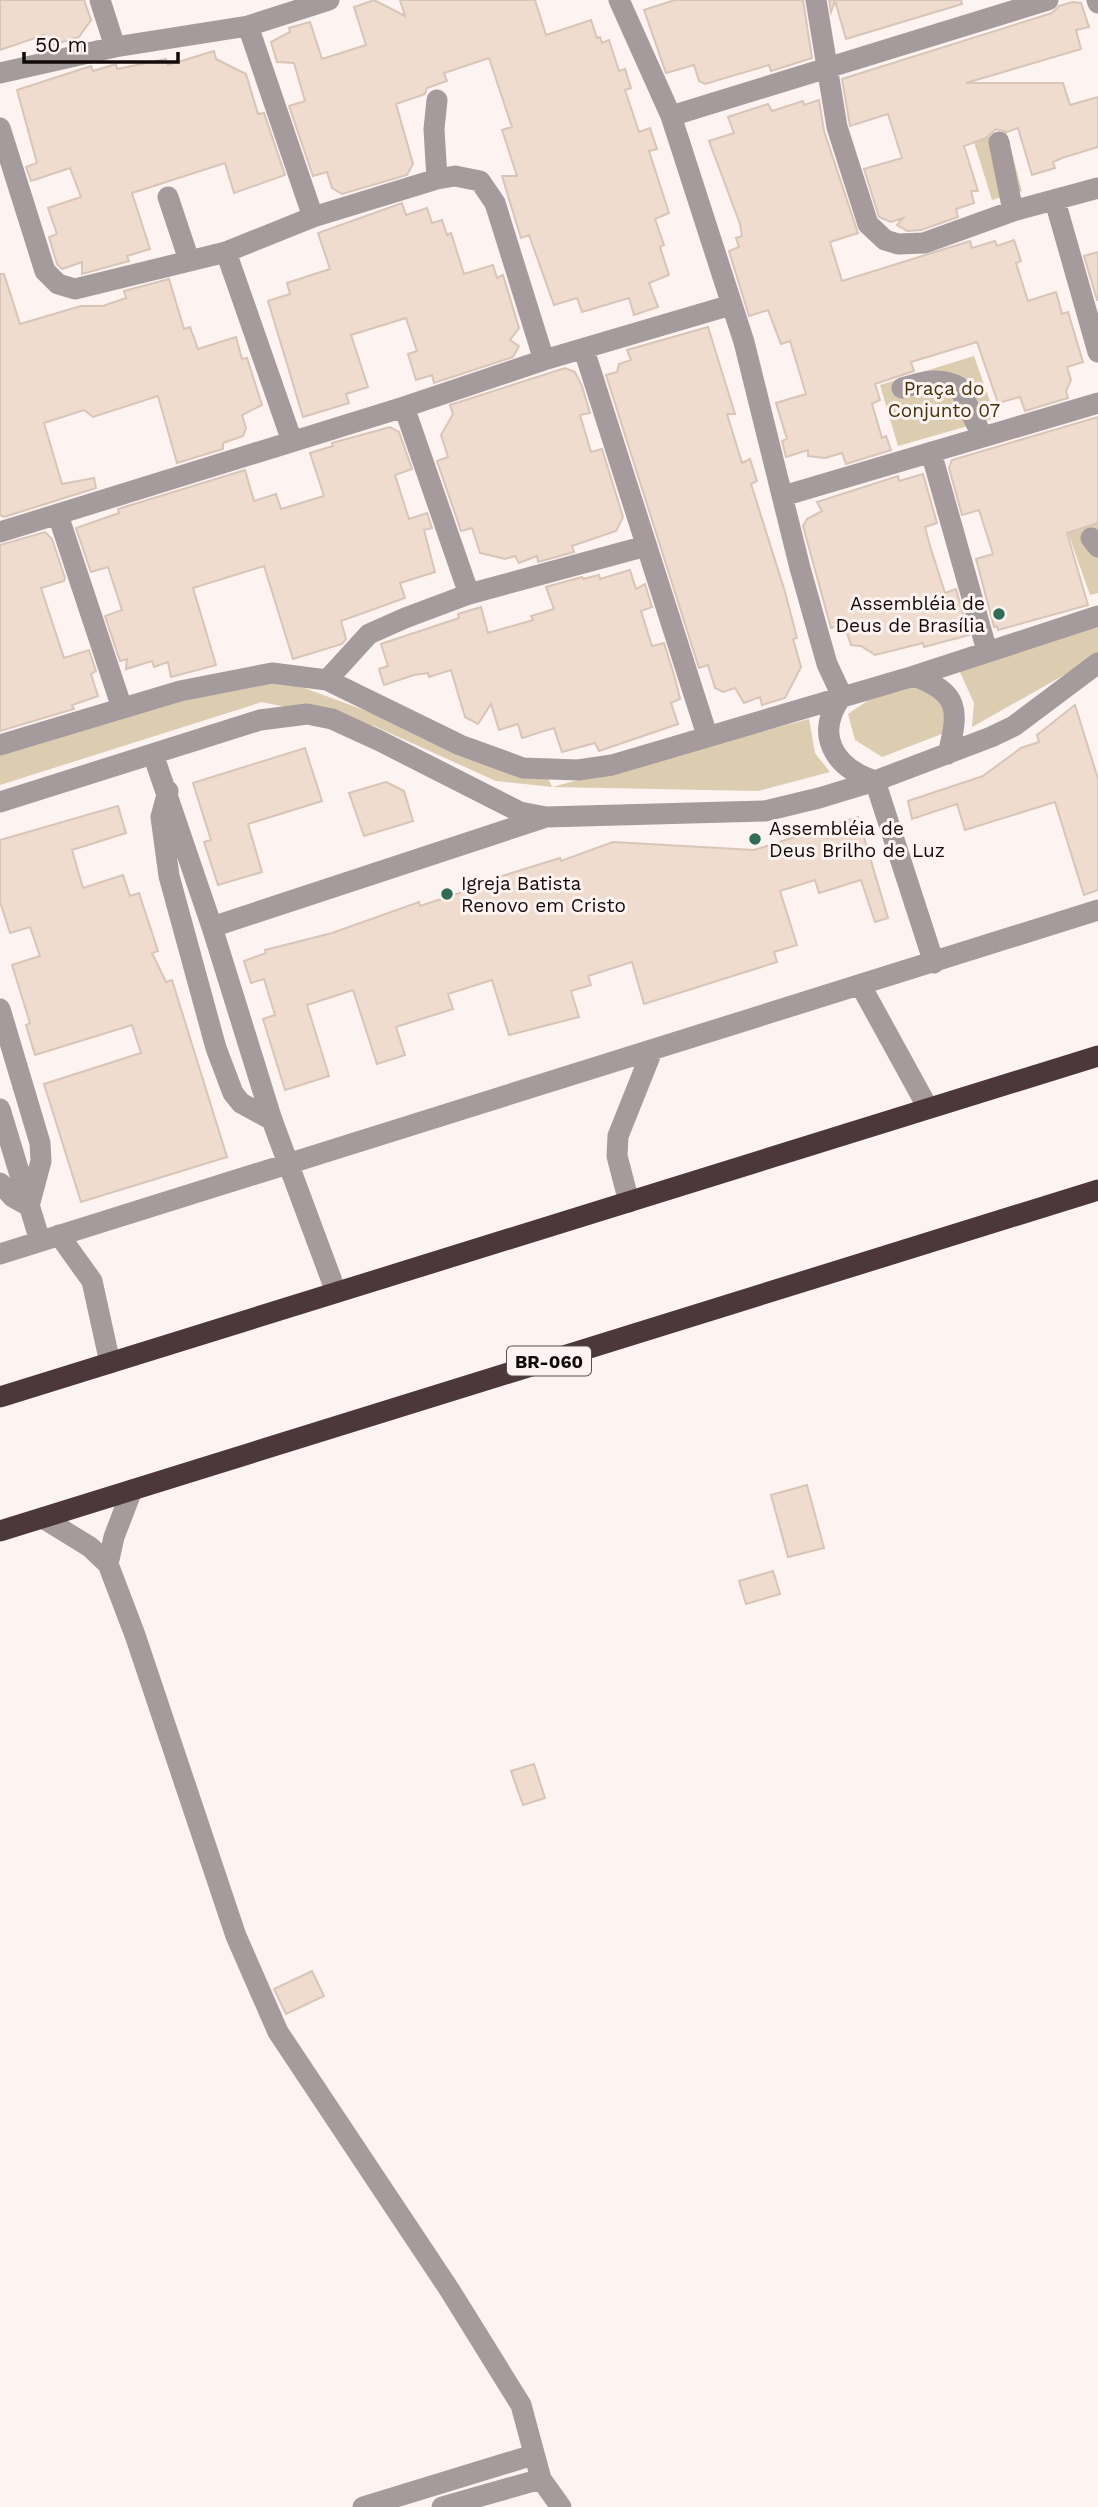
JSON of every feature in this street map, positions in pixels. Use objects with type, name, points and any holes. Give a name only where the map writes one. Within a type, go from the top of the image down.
[{"type":"highway","points":[[0,1397],[1098,1056]]},
{"type":"highway","name":"BR-060","points":[[0,1531],[1098,1190]]},
{"type":"street","points":[[100,0],[115,47]]},
{"type":"street","points":[[0,73],[115,47],[248,26],[267,9],[329,0]]},
{"type":"street","points":[[619,0],[671,116],[755,381],[827,664],[842,695]]},
{"type":"street","points":[[816,0],[825,70],[837,127],[868,224],[876,234],[898,244],[924,243],[1013,211],[1098,188]]},
{"type":"street","points":[[671,116],[825,70],[1001,7],[1048,0]]},
{"type":"street","points":[[248,26],[313,217]]},
{"type":"street","points":[[437,100],[434,129],[437,179]]},
{"type":"street","points":[[0,128],[39,257],[51,279],[66,287],[89,288],[226,252],[313,217],[437,179],[466,176],[480,181],[489,190],[544,360]]},
{"type":"street","points":[[999,142],[1013,211]]},
{"type":"street","points":[[168,197],[189,260]]},
{"type":"street","points":[[1055,201],[1098,352]]},
{"type":"street","points":[[226,252],[292,441]]},
{"type":"street","points":[[0,532],[404,407],[544,360],[731,305]]},
{"type":"street","points":[[584,350],[707,735]]},
{"type":"street","points":[[902,388],[924,381],[952,382],[959,387],[982,436]]},
{"type":"street","points":[[783,496],[1098,403]]},
{"type":"street","points":[[404,407],[469,594]]},
{"type":"street","points":[[931,452],[987,651]]},
{"type":"street","points":[[58,515],[122,708]]},
{"type":"street","points":[[327,680],[369,634],[469,594],[646,546]]},
{"type":"street","points":[[0,745],[180,691],[272,673],[327,680],[460,745],[523,768],[578,771],[612,765],[842,695],[914,676],[1098,616]]},
{"type":"street","points":[[0,802],[260,720],[307,714],[332,719],[520,812],[546,817],[765,811],[875,781],[1014,726],[1098,663]]},
{"type":"street","points":[[914,676],[942,688],[953,703],[955,716],[948,754]]},
{"type":"street","points":[[842,695],[828,726],[831,745],[844,765],[855,774],[875,781]]},
{"type":"street","points":[[152,754],[168,791],[287,1164],[337,1292]]},
{"type":"street","points":[[875,781],[934,963]]},
{"type":"street","points":[[168,791],[161,817],[167,865],[216,1048],[233,1093],[240,1103],[272,1120]]},
{"type":"street","points":[[212,927],[546,817]]},
{"type":"street","points":[[0,1254],[1098,910]]},
{"type":"street","points":[[861,986],[928,1108]]},
{"type":"street","points":[[0,1009],[40,1143],[41,1161],[29,1206]]},
{"type":"street","points":[[629,1202],[617,1156],[618,1136],[652,1051]]},
{"type":"street","points":[[0,1109],[29,1206],[49,1238],[93,1281],[110,1363]]},
{"type":"street","points":[[0,1183],[13,1197],[29,1206]]},
{"type":"street","points":[[108,1564],[114,1537],[132,1490]]},
{"type":"street","points":[[43,1518],[90,1547],[108,1564],[135,1635],[236,1936],[278,2032],[449,2288],[521,2405],[541,2479],[561,2507]]},
{"type":"street","points":[[363,2507],[533,2455]]},
{"type":"street","points":[[444,2483],[447,2506],[541,2479]]},
{"type":"green space","points":[[1006,131],[1022,191],[992,200],[974,142]]},
{"type":"green space","name":"Praça do Conjunto 07","points":[[974,356],[996,418],[898,446],[880,385]]},
{"type":"green space","points":[[1098,521],[1098,593],[1090,595],[1067,530]]},
{"type":"green space","points":[[1098,625],[1098,656],[972,727],[974,703],[959,670]]},
{"type":"green space","points":[[272,676],[548,778],[552,787],[496,781],[374,726],[262,702],[0,785],[0,755],[168,699]]},
{"type":"green space","points":[[921,684],[942,698],[947,732],[882,757],[855,740],[848,714],[882,691]]},
{"type":"green space","points":[[809,719],[815,753],[830,772],[758,791],[552,787]]},
{"type":"building","points":[[0,0],[84,0],[91,20],[79,37],[49,46],[44,35],[0,50]]},
{"type":"building","points":[[374,0],[405,16],[400,0],[535,0],[546,35],[591,20],[597,38],[600,37],[602,43],[609,40],[619,71],[625,69],[631,88],[625,90],[639,132],[650,128],[657,149],[649,151],[669,213],[655,219],[664,245],[660,247],[669,275],[649,283],[658,307],[634,315],[629,298],[582,312],[577,298],[554,305],[529,235],[521,238],[502,176],[517,176],[502,130],[512,127],[489,58],[444,73],[447,81],[427,88],[425,94],[396,104],[413,164],[407,175],[342,194],[332,188],[327,172],[313,176],[289,106],[305,101],[294,63],[277,62],[271,42],[290,32],[289,28],[310,22],[322,59],[366,45],[354,7]]},
{"type":"building","points":[[675,0],[803,0],[812,58],[771,71],[769,65],[705,84],[699,81],[694,65],[666,73],[644,10]]},
{"type":"building","points":[[829,0],[961,0],[962,4],[846,39],[835,1],[831,12]]},
{"type":"building","points":[[1081,3],[1089,27],[1076,30],[1081,49],[966,83],[1063,83],[1070,105],[1098,97],[1098,147],[1062,158],[1053,162],[1055,168],[1032,175],[1018,128],[1007,132],[996,129],[986,138],[964,146],[978,191],[971,191],[974,203],[956,209],[958,217],[921,230],[907,231],[897,225],[903,218],[891,222],[879,217],[864,169],[902,158],[888,114],[850,126],[842,79],[1052,13],[1059,6]]},
{"type":"building","points":[[214,51],[216,59],[246,74],[258,114],[264,113],[285,175],[234,193],[225,163],[132,193],[150,249],[127,256],[129,261],[82,274],[82,262],[62,269],[57,264],[49,237],[57,234],[48,208],[81,197],[70,168],[31,181],[26,167],[37,163],[17,90],[91,66],[93,71],[116,64],[117,69],[166,59],[168,65]]},
{"type":"building","points":[[819,100],[824,131],[858,233],[830,242],[842,281],[970,241],[972,248],[995,241],[997,246],[1014,240],[1021,261],[1016,263],[1028,301],[1056,292],[1062,314],[1068,312],[1083,362],[1067,367],[1071,380],[1066,391],[1068,398],[1025,411],[1020,397],[998,403],[977,342],[911,362],[914,371],[875,384],[880,400],[872,404],[882,438],[886,436],[891,450],[846,464],[842,453],[825,458],[808,456],[808,450],[786,457],[782,441],[787,439],[776,403],[806,394],[790,341],[781,344],[768,310],[749,316],[729,251],[739,247],[736,238],[742,236],[740,224],[709,141],[734,133],[728,117],[768,104],[772,111],[803,101],[804,105]]},
{"type":"building","points":[[402,203],[406,215],[427,208],[432,223],[442,220],[447,235],[451,233],[464,274],[493,265],[497,278],[503,275],[519,328],[510,340],[519,346],[513,357],[434,383],[432,375],[416,380],[408,354],[417,351],[406,318],[351,335],[368,387],[346,394],[349,403],[303,417],[268,301],[290,294],[287,283],[330,269],[318,233]]},
{"type":"building","points":[[1098,252],[1098,300],[1097,300],[1084,256]]},
{"type":"building","points":[[0,274],[4,274],[20,324],[81,306],[103,306],[126,298],[124,291],[169,279],[184,329],[190,327],[198,349],[236,337],[242,359],[247,358],[262,405],[242,415],[246,428],[243,436],[223,443],[223,449],[177,463],[158,396],[93,417],[84,410],[44,423],[62,484],[94,478],[96,488],[4,517],[0,515]]},
{"type":"building","points":[[708,327],[735,414],[727,414],[742,463],[750,459],[757,481],[751,484],[797,638],[793,639],[801,667],[785,698],[762,705],[760,697],[744,703],[735,688],[723,692],[715,688],[708,665],[699,668],[606,375],[617,372],[619,364],[631,360],[627,350]]},
{"type":"building","points":[[565,368],[575,372],[582,386],[590,413],[580,415],[591,452],[602,449],[623,517],[616,531],[572,546],[574,552],[538,562],[537,556],[519,563],[515,556],[505,559],[480,553],[472,528],[461,531],[437,461],[448,457],[441,435],[453,414],[450,405]]},
{"type":"building","points":[[1098,417],[1098,523],[1067,533],[1088,605],[998,630],[997,626],[994,627],[976,559],[993,554],[979,510],[962,515],[949,468],[952,460]]},
{"type":"building","points":[[390,427],[399,432],[412,469],[395,475],[409,519],[427,513],[432,528],[424,530],[435,572],[400,583],[405,598],[341,621],[346,639],[342,644],[293,659],[264,566],[193,588],[216,665],[171,677],[168,662],[154,667],[152,661],[126,669],[127,659],[120,661],[105,616],[122,610],[108,567],[91,572],[76,528],[119,513],[118,509],[245,470],[254,501],[276,494],[281,509],[324,496],[310,453],[333,446],[332,443]]},
{"type":"building","points":[[923,474],[937,523],[925,527],[930,546],[945,593],[956,589],[969,635],[924,647],[923,643],[875,655],[861,646],[851,645],[844,624],[831,628],[803,526],[807,519],[822,511],[817,502],[898,476],[899,481]]},
{"type":"building","points":[[45,532],[52,539],[65,578],[64,581],[41,588],[64,658],[89,650],[96,671],[91,674],[98,696],[72,705],[74,709],[0,731],[0,545]]},
{"type":"building","points":[[630,570],[636,589],[645,584],[652,607],[641,611],[652,646],[664,643],[675,678],[680,699],[671,703],[678,724],[599,751],[595,743],[562,752],[554,728],[522,738],[518,724],[499,730],[491,704],[478,724],[465,717],[451,670],[429,677],[428,673],[414,675],[384,685],[379,669],[388,666],[381,644],[459,618],[458,614],[481,607],[488,633],[533,620],[531,616],[554,609],[546,587],[582,577],[583,579],[599,575],[600,579]]},
{"type":"building","points":[[1075,705],[1098,779],[1098,890],[1084,895],[1055,802],[965,830],[957,804],[912,819],[908,801],[983,776],[1021,748],[1039,742],[1037,735]]},
{"type":"building","points":[[305,748],[322,801],[248,824],[262,872],[218,885],[204,842],[211,840],[193,783]]},
{"type":"building","points":[[386,782],[404,791],[413,821],[364,836],[349,793]]},
{"type":"building","points":[[118,806],[126,833],[72,850],[83,888],[123,875],[130,896],[139,893],[158,951],[152,953],[166,982],[172,980],[227,1157],[81,1202],[44,1084],[141,1053],[132,1025],[35,1055],[26,1025],[30,1023],[12,965],[40,956],[30,927],[10,933],[0,902],[0,840]]},
{"type":"building","points":[[858,817],[888,918],[875,922],[861,880],[819,893],[815,880],[780,891],[797,945],[774,952],[777,962],[644,1004],[632,962],[588,976],[591,985],[571,991],[579,1017],[509,1035],[492,980],[448,994],[453,1009],[396,1027],[405,1055],[377,1064],[353,990],[307,1005],[329,1076],[285,1090],[263,1019],[275,1015],[264,979],[251,983],[244,961],[266,953],[265,950],[332,933],[419,902],[420,906],[487,884],[486,881],[560,858],[561,861],[613,842],[754,850]]},
{"type":"building","points":[[807,1485],[824,1548],[788,1557],[771,1495]]},
{"type":"building","points":[[773,1571],[780,1594],[746,1604],[739,1581]]},
{"type":"building","points":[[534,1764],[545,1798],[523,1805],[511,1771]]},
{"type":"building","points":[[312,1971],[324,1996],[286,2014],[274,1989]]},
{"type":"place","name":"Assembléia de Deus de Brasília","points":[[999,614]]},
{"type":"place","name":"Assembléia de Deus Brilho de Luz","points":[[755,839]]},
{"type":"place","name":"Igreja Batista Renovo em Cristo","points":[[447,894]]}]
